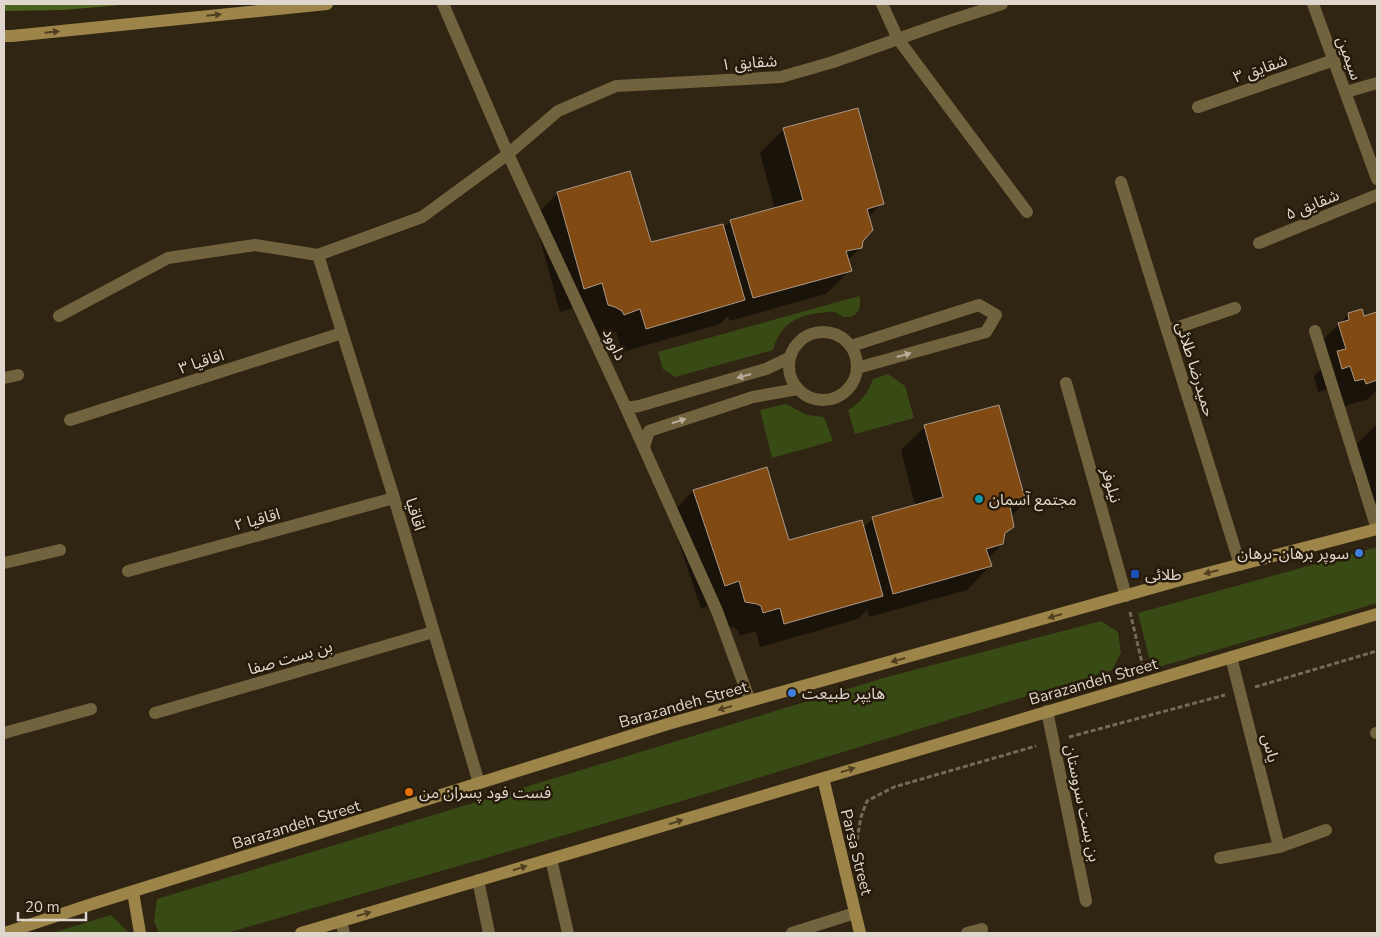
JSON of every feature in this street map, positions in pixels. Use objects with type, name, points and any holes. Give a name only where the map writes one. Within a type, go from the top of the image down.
[{"type":"main road","points":[[4,36],[327,4]]},
{"type":"main road","name":"Barazandeh Street","points":[[5,933],[668,724],[1126,596],[1377,529]]},
{"type":"main road","name":"Barazandeh Street","points":[[301,933],[343,927],[478,880],[1377,614]]},
{"type":"main road","name":"Parsa Street","points":[[823,778],[860,933]]},
{"type":"main road","points":[[134,892],[140,933]]},
{"type":"street","name":"داوود","points":[[443,4],[508,154],[644,447],[717,611],[750,701]]},
{"type":"street","points":[[882,4],[898,39],[1027,212]]},
{"type":"street","name":"شقایق ۱","points":[[318,255],[422,217],[508,154],[558,111],[616,86],[781,77],[833,62],[1002,4]]},
{"type":"street","name":"سیمین","points":[[1313,4],[1377,179]]},
{"type":"street","name":"شقایق ۳","points":[[1198,107],[1334,60]]},
{"type":"street","points":[[1346,92],[1377,83]]},
{"type":"street","name":"حمیدرضا طلائی","points":[[1121,182],[1240,565]]},
{"type":"street","name":"شقایق ۵","points":[[1259,243],[1377,195]]},
{"type":"street","points":[[58,316],[168,258],[255,245],[318,255]]},
{"type":"street","name":"اقاقیا","points":[[318,255],[394,498],[479,783]]},
{"type":"street","points":[[851,346],[979,306],[996,315],[986,332],[857,368]]},
{"type":"street","points":[[1167,331],[1235,308]]},
{"type":"street","points":[[821,331],[832,333],[843,338],[851,346],[856,357],[857,368],[854,380],[838,396],[828,400],[817,399],[806,395],[792,380],[789,369],[790,358],[794,348],[810,334],[821,331]]},
{"type":"street","points":[[1315,331],[1377,529]]},
{"type":"street","name":"اقاقیا ۳","points":[[70,420],[342,333]]},
{"type":"street","points":[[626,408],[766,369],[790,358]]},
{"type":"street","points":[[4,378],[18,375]]},
{"type":"street","name":"نیلوفر","points":[[1066,383],[1126,596]]},
{"type":"street","points":[[644,447],[648,431],[753,397],[798,388]]},
{"type":"street","name":"اقاقیا ۲","points":[[128,571],[394,498]]},
{"type":"street","points":[[4,563],[60,550]]},
{"type":"street","name":"بن بست صفا","points":[[156,713],[434,632]]},
{"type":"street","name":"یاس","points":[[1231,657],[1279,847]]},
{"type":"street","points":[[4,733],[92,709]]},
{"type":"street","name":"بن بست سروستان","points":[[1047,711],[1086,901]]},
{"type":"street","points":[[1220,858],[1279,847],[1326,830]]},
{"type":"street","points":[[551,859],[568,933]]},
{"type":"street","points":[[478,880],[490,933]]},
{"type":"street","points":[[792,933],[855,913]]},
{"type":"street","points":[[967,933],[982,929]]},
{"type":"path","points":[[1126,596],[1146,682]]},
{"type":"path","points":[[857,840],[861,817],[867,801],[894,787],[1377,651]]},
{"type":"green space","points":[[4,4],[132,4],[63,10],[4,11]]},
{"type":"green space","points":[[859,296],[860,304],[858,311],[852,316],[844,317],[835,312],[830,312],[810,314],[795,320],[779,335],[773,350],[675,377],[663,369],[658,352]]},
{"type":"green space","points":[[888,374],[905,386],[914,418],[855,434],[848,410],[864,397],[873,379]]},
{"type":"green space","points":[[786,404],[807,415],[824,417],[833,441],[772,458],[760,410]]},
{"type":"green space","points":[[1377,547],[1377,603],[1152,669],[1138,613]]},
{"type":"green space","points":[[1101,621],[1118,632],[1121,653],[1112,670],[682,801],[227,933],[159,933],[154,921],[157,899],[887,677]]},
{"type":"green space","points":[[111,915],[129,933],[52,933]]},
{"type":"building","points":[[858,108],[884,204],[867,209],[873,230],[863,241],[862,248],[846,251],[852,271],[753,298],[730,220],[803,200],[783,128]]},
{"type":"building","points":[[630,171],[651,242],[723,224],[745,300],[646,329],[640,309],[624,315],[622,311],[608,305],[602,283],[584,289],[557,192]]},
{"type":"building","points":[[1362,309],[1364,316],[1377,312],[1377,380],[1366,384],[1364,379],[1355,381],[1350,366],[1342,369],[1337,351],[1346,349],[1338,323],[1349,320],[1348,313]]},
{"type":"building","name":"مجتمع آسمان","points":[[999,405],[1026,502],[1010,506],[1014,527],[1005,533],[1003,544],[986,549],[992,566],[893,594],[872,517],[943,497],[924,425]]},
{"type":"building","points":[[767,467],[789,540],[862,520],[883,596],[784,624],[780,608],[763,613],[761,606],[745,602],[739,581],[725,586],[693,490]]},
{"type":"place","name":"مجتمع آسمان","points":[[979,499]]},
{"type":"place","name":"سوپر برهان-برهان","points":[[1359,553]]},
{"type":"place","name":"طلائی","points":[[1135,574]]},
{"type":"place","name":"هایپر طبیعت","points":[[792,693]]},
{"type":"place","name":"فست فود پسران من","points":[[409,792]]}]
